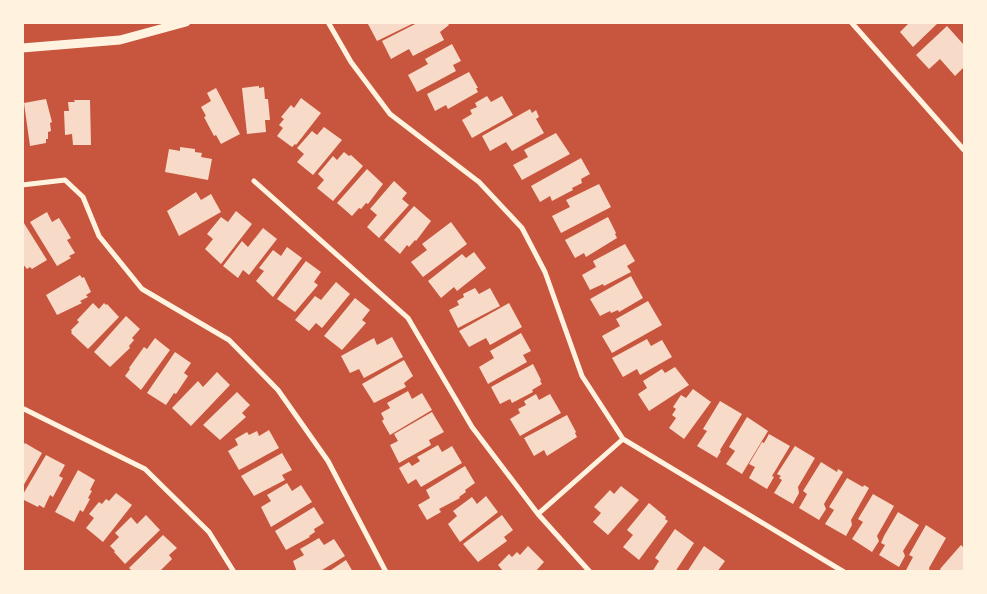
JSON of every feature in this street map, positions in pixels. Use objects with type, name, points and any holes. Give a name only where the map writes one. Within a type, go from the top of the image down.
[{"type":"street","points":[[22,48],[120,40],[186,22]]},
{"type":"street","points":[[328,22],[351,62],[390,114],[479,182],[522,228],[545,272],[582,376],[624,439],[844,572]]},
{"type":"street","points":[[851,22],[964,150]]},
{"type":"street","points":[[22,185],[64,180],[83,198],[99,236],[142,289],[229,340],[278,390],[328,461],[386,572]]},
{"type":"street","points":[[254,181],[408,318],[472,427],[538,514],[590,572]]},
{"type":"street","points":[[22,408],[145,469],[209,532],[234,572]]},
{"type":"street","points":[[538,514],[624,439]]},
{"type":"building","points":[[372,22],[416,22],[377,41],[368,24]]},
{"type":"building","points":[[419,22],[447,22],[449,25],[440,32],[444,40],[413,56],[409,49],[391,59],[382,41]]},
{"type":"building","points":[[910,22],[939,22],[913,47],[900,32]]},
{"type":"building","points":[[947,26],[964,45],[964,67],[955,76],[940,59],[929,69],[916,55]]},
{"type":"building","points":[[452,44],[461,61],[453,65],[456,71],[417,92],[408,75],[428,64],[425,59]]},
{"type":"building","points":[[469,72],[478,88],[476,88],[478,92],[448,109],[446,105],[435,111],[427,94]]},
{"type":"building","points":[[259,86],[259,88],[264,87],[265,99],[268,99],[270,120],[265,120],[266,132],[247,134],[242,88]]},
{"type":"building","points":[[216,88],[240,134],[221,144],[216,135],[214,136],[201,107],[211,101],[207,93]]},
{"type":"building","points":[[487,96],[491,102],[502,96],[513,115],[472,138],[462,120],[472,114],[470,110],[477,107],[475,103]]},
{"type":"building","points":[[301,98],[321,113],[296,145],[292,147],[277,136],[283,128],[279,125],[284,119],[281,117],[291,105],[294,108]]},
{"type":"building","points":[[46,99],[52,122],[50,123],[51,131],[48,132],[46,143],[30,146],[24,103]]},
{"type":"building","points":[[74,100],[90,100],[91,145],[73,145],[72,134],[65,135],[64,111],[69,111],[68,102],[75,102]]},
{"type":"building","points":[[530,109],[532,113],[536,110],[539,117],[536,119],[544,133],[512,151],[506,142],[490,151],[482,136]]},
{"type":"building","points":[[324,127],[342,140],[313,175],[297,162],[304,154],[297,148],[312,131],[317,135]]},
{"type":"building","points":[[556,133],[570,154],[522,180],[513,165],[528,157],[524,150]]},
{"type":"building","points":[[180,147],[195,149],[195,152],[202,153],[201,157],[212,159],[208,180],[165,172],[169,149],[180,151]]},
{"type":"building","points":[[344,152],[349,156],[351,155],[363,166],[333,201],[317,188],[324,180],[318,174],[333,156],[337,160]]},
{"type":"building","points":[[581,158],[590,174],[581,179],[582,183],[552,201],[550,196],[540,202],[531,186]]},
{"type":"building","points":[[367,169],[383,184],[368,204],[366,203],[361,209],[359,208],[352,216],[337,203]]},
{"type":"building","points":[[394,181],[407,193],[402,199],[409,205],[379,238],[367,227],[377,215],[370,209]]},
{"type":"building","points":[[599,184],[611,207],[561,233],[552,216],[570,207],[566,200]]},
{"type":"building","points":[[196,192],[201,200],[211,194],[221,212],[179,236],[167,211]]},
{"type":"building","points":[[414,206],[431,221],[416,241],[409,247],[407,245],[400,254],[384,240]]},
{"type":"building","points":[[236,211],[252,224],[221,264],[205,249],[213,239],[207,234],[221,217],[228,222]]},
{"type":"building","points":[[47,212],[52,222],[59,218],[71,238],[67,240],[75,253],[69,256],[71,258],[57,266],[30,222]]},
{"type":"building","points":[[608,217],[617,238],[586,257],[584,253],[575,258],[565,240]]},
{"type":"building","points":[[22,220],[47,260],[32,269],[30,267],[27,269],[22,263]]},
{"type":"building","points":[[451,222],[467,244],[423,277],[411,262],[427,250],[422,244]]},
{"type":"building","points":[[263,228],[277,239],[249,275],[243,270],[238,278],[223,266],[242,241],[248,247]]},
{"type":"building","points":[[625,244],[635,261],[627,266],[631,272],[604,286],[603,284],[590,290],[582,275],[596,267],[593,261]]},
{"type":"building","points":[[287,247],[302,258],[273,297],[256,281],[264,271],[259,268],[273,250],[281,256]]},
{"type":"building","points":[[474,252],[486,268],[457,291],[454,287],[441,298],[428,281],[462,254],[466,258]]},
{"type":"building","points":[[306,261],[321,272],[314,282],[318,285],[295,312],[277,299]]},
{"type":"building","points":[[80,275],[82,278],[84,277],[91,292],[86,295],[88,297],[80,301],[82,303],[57,315],[46,295]]},
{"type":"building","points":[[631,276],[643,298],[619,312],[618,310],[611,313],[610,311],[600,316],[590,299]]},
{"type":"building","points":[[336,282],[350,294],[322,328],[316,323],[309,331],[295,320],[315,296],[321,300]]},
{"type":"building","points":[[475,288],[479,294],[490,288],[500,306],[458,328],[449,310],[459,305],[457,301],[464,297],[463,294]]},
{"type":"building","points":[[355,298],[370,310],[362,320],[366,323],[342,350],[324,336]]},
{"type":"building","points":[[648,301],[662,325],[612,353],[602,336],[620,326],[616,319]]},
{"type":"building","points":[[93,303],[99,309],[104,303],[107,304],[119,317],[88,349],[71,333],[71,330],[79,322],[77,320]]},
{"type":"building","points":[[509,303],[522,327],[490,345],[486,338],[469,347],[459,331]]},
{"type":"building","points":[[126,316],[140,329],[132,338],[134,340],[129,346],[130,348],[110,367],[94,352]]},
{"type":"building","points":[[521,333],[531,351],[523,355],[527,362],[488,384],[479,367],[494,358],[490,351]]},
{"type":"building","points":[[392,337],[403,357],[364,378],[359,369],[350,373],[341,356],[374,338],[377,345]]},
{"type":"building","points":[[155,338],[170,350],[141,390],[125,376],[144,347],[147,349]]},
{"type":"building","points":[[647,339],[651,346],[662,340],[672,357],[640,375],[637,369],[623,377],[612,358]]},
{"type":"building","points":[[175,352],[191,363],[184,373],[188,376],[166,405],[147,393]]},
{"type":"building","points":[[404,360],[413,376],[404,383],[406,387],[374,403],[362,384]]},
{"type":"building","points":[[533,364],[542,384],[532,390],[533,392],[512,403],[510,399],[500,404],[491,387]]},
{"type":"building","points":[[675,367],[689,385],[649,411],[638,394],[647,388],[643,381],[662,369],[665,373]]},
{"type":"building","points":[[217,372],[230,385],[191,426],[172,408],[198,381],[203,387]]},
{"type":"building","points":[[693,389],[711,402],[684,439],[669,428],[676,418],[672,415],[676,409],[673,407],[681,395],[686,398]]},
{"type":"building","points":[[408,391],[412,399],[422,393],[432,410],[390,435],[382,421],[384,419],[381,413],[390,408],[387,403]]},
{"type":"building","points":[[237,392],[250,405],[242,413],[246,417],[220,440],[203,425]]},
{"type":"building","points":[[536,394],[539,400],[550,394],[561,413],[520,436],[510,419],[520,413],[518,409],[526,405],[524,401]]},
{"type":"building","points":[[720,401],[742,414],[717,458],[697,446],[707,431],[703,429]]},
{"type":"building","points":[[432,412],[444,432],[429,440],[431,445],[399,463],[390,445],[398,441],[394,434]]},
{"type":"building","points":[[567,415],[577,437],[547,456],[544,450],[534,456],[524,438]]},
{"type":"building","points":[[747,417],[768,431],[742,474],[726,464],[735,451],[729,447]]},
{"type":"building","points":[[269,430],[279,448],[239,470],[228,451],[238,445],[235,439],[247,432],[249,435],[257,431],[259,436]]},
{"type":"building","points":[[769,434],[790,446],[772,476],[774,477],[767,489],[749,478],[755,467],[749,464]]},
{"type":"building","points":[[25,443],[42,453],[22,488],[22,447]]},
{"type":"building","points":[[438,445],[442,452],[452,446],[462,463],[421,487],[416,479],[408,484],[399,468],[409,462],[412,466],[420,461],[417,457]]},
{"type":"building","points":[[795,446],[815,458],[798,487],[799,493],[793,504],[774,493],[782,480],[779,478],[781,476],[777,474]]},
{"type":"building","points":[[282,453],[292,470],[282,475],[285,480],[254,496],[241,476]]},
{"type":"building","points":[[46,455],[65,465],[59,476],[63,478],[53,497],[50,495],[44,508],[22,499],[22,496]]},
{"type":"building","points":[[821,462],[837,472],[838,469],[843,472],[824,504],[826,509],[819,520],[799,508],[807,494],[803,491]]},
{"type":"building","points":[[465,466],[475,483],[465,490],[466,492],[460,498],[439,509],[441,512],[427,520],[418,505],[430,498],[426,490]]},
{"type":"building","points":[[78,470],[95,480],[90,490],[92,491],[88,498],[90,499],[83,512],[80,510],[74,522],[55,512]]},
{"type":"building","points":[[847,478],[863,487],[864,485],[869,488],[851,520],[852,525],[846,536],[825,524],[834,510],[829,507]]},
{"type":"building","points":[[287,483],[292,491],[301,485],[312,502],[271,527],[261,507],[271,501],[267,495]]},
{"type":"building","points":[[621,486],[639,500],[608,535],[593,522],[601,513],[594,507],[610,490],[614,494]]},
{"type":"building","points":[[116,493],[132,505],[103,542],[86,528],[94,518],[89,514],[99,502],[102,504],[106,499],[109,501]]},
{"type":"building","points":[[873,494],[894,506],[877,536],[879,541],[872,552],[852,539],[863,522],[858,519]]},
{"type":"building","points":[[486,496],[498,512],[460,542],[448,524],[457,516],[453,511],[472,497],[477,504]]},
{"type":"building","points":[[649,503],[666,517],[665,519],[668,521],[639,560],[623,547],[633,535],[627,530]]},
{"type":"building","points":[[314,507],[324,523],[314,529],[315,532],[310,537],[286,550],[275,531]]},
{"type":"building","points":[[898,512],[919,525],[903,551],[905,556],[899,567],[879,555],[885,545],[881,543],[884,536]]},
{"type":"building","points":[[146,515],[160,530],[125,564],[110,546],[119,537],[115,533],[131,517],[137,524]]},
{"type":"building","points":[[502,515],[513,530],[504,537],[507,541],[478,562],[463,544]]},
{"type":"building","points":[[926,525],[946,538],[929,568],[930,572],[905,572],[913,557],[909,555]]},
{"type":"building","points":[[675,529],[694,543],[675,572],[652,572],[659,561],[655,558]]},
{"type":"building","points":[[163,535],[177,548],[169,555],[172,559],[159,572],[133,572],[129,568]]},
{"type":"building","points":[[319,538],[324,545],[334,539],[345,556],[319,572],[297,572],[293,561],[304,555],[300,549]]},
{"type":"building","points":[[961,545],[964,548],[964,572],[942,572],[940,569]]},
{"type":"building","points":[[528,546],[544,562],[535,572],[502,572],[498,565],[509,554],[512,557],[517,552],[520,555]]},
{"type":"building","points":[[704,546],[725,561],[717,572],[687,572]]},
{"type":"building","points":[[346,560],[353,572],[328,572]]}]
